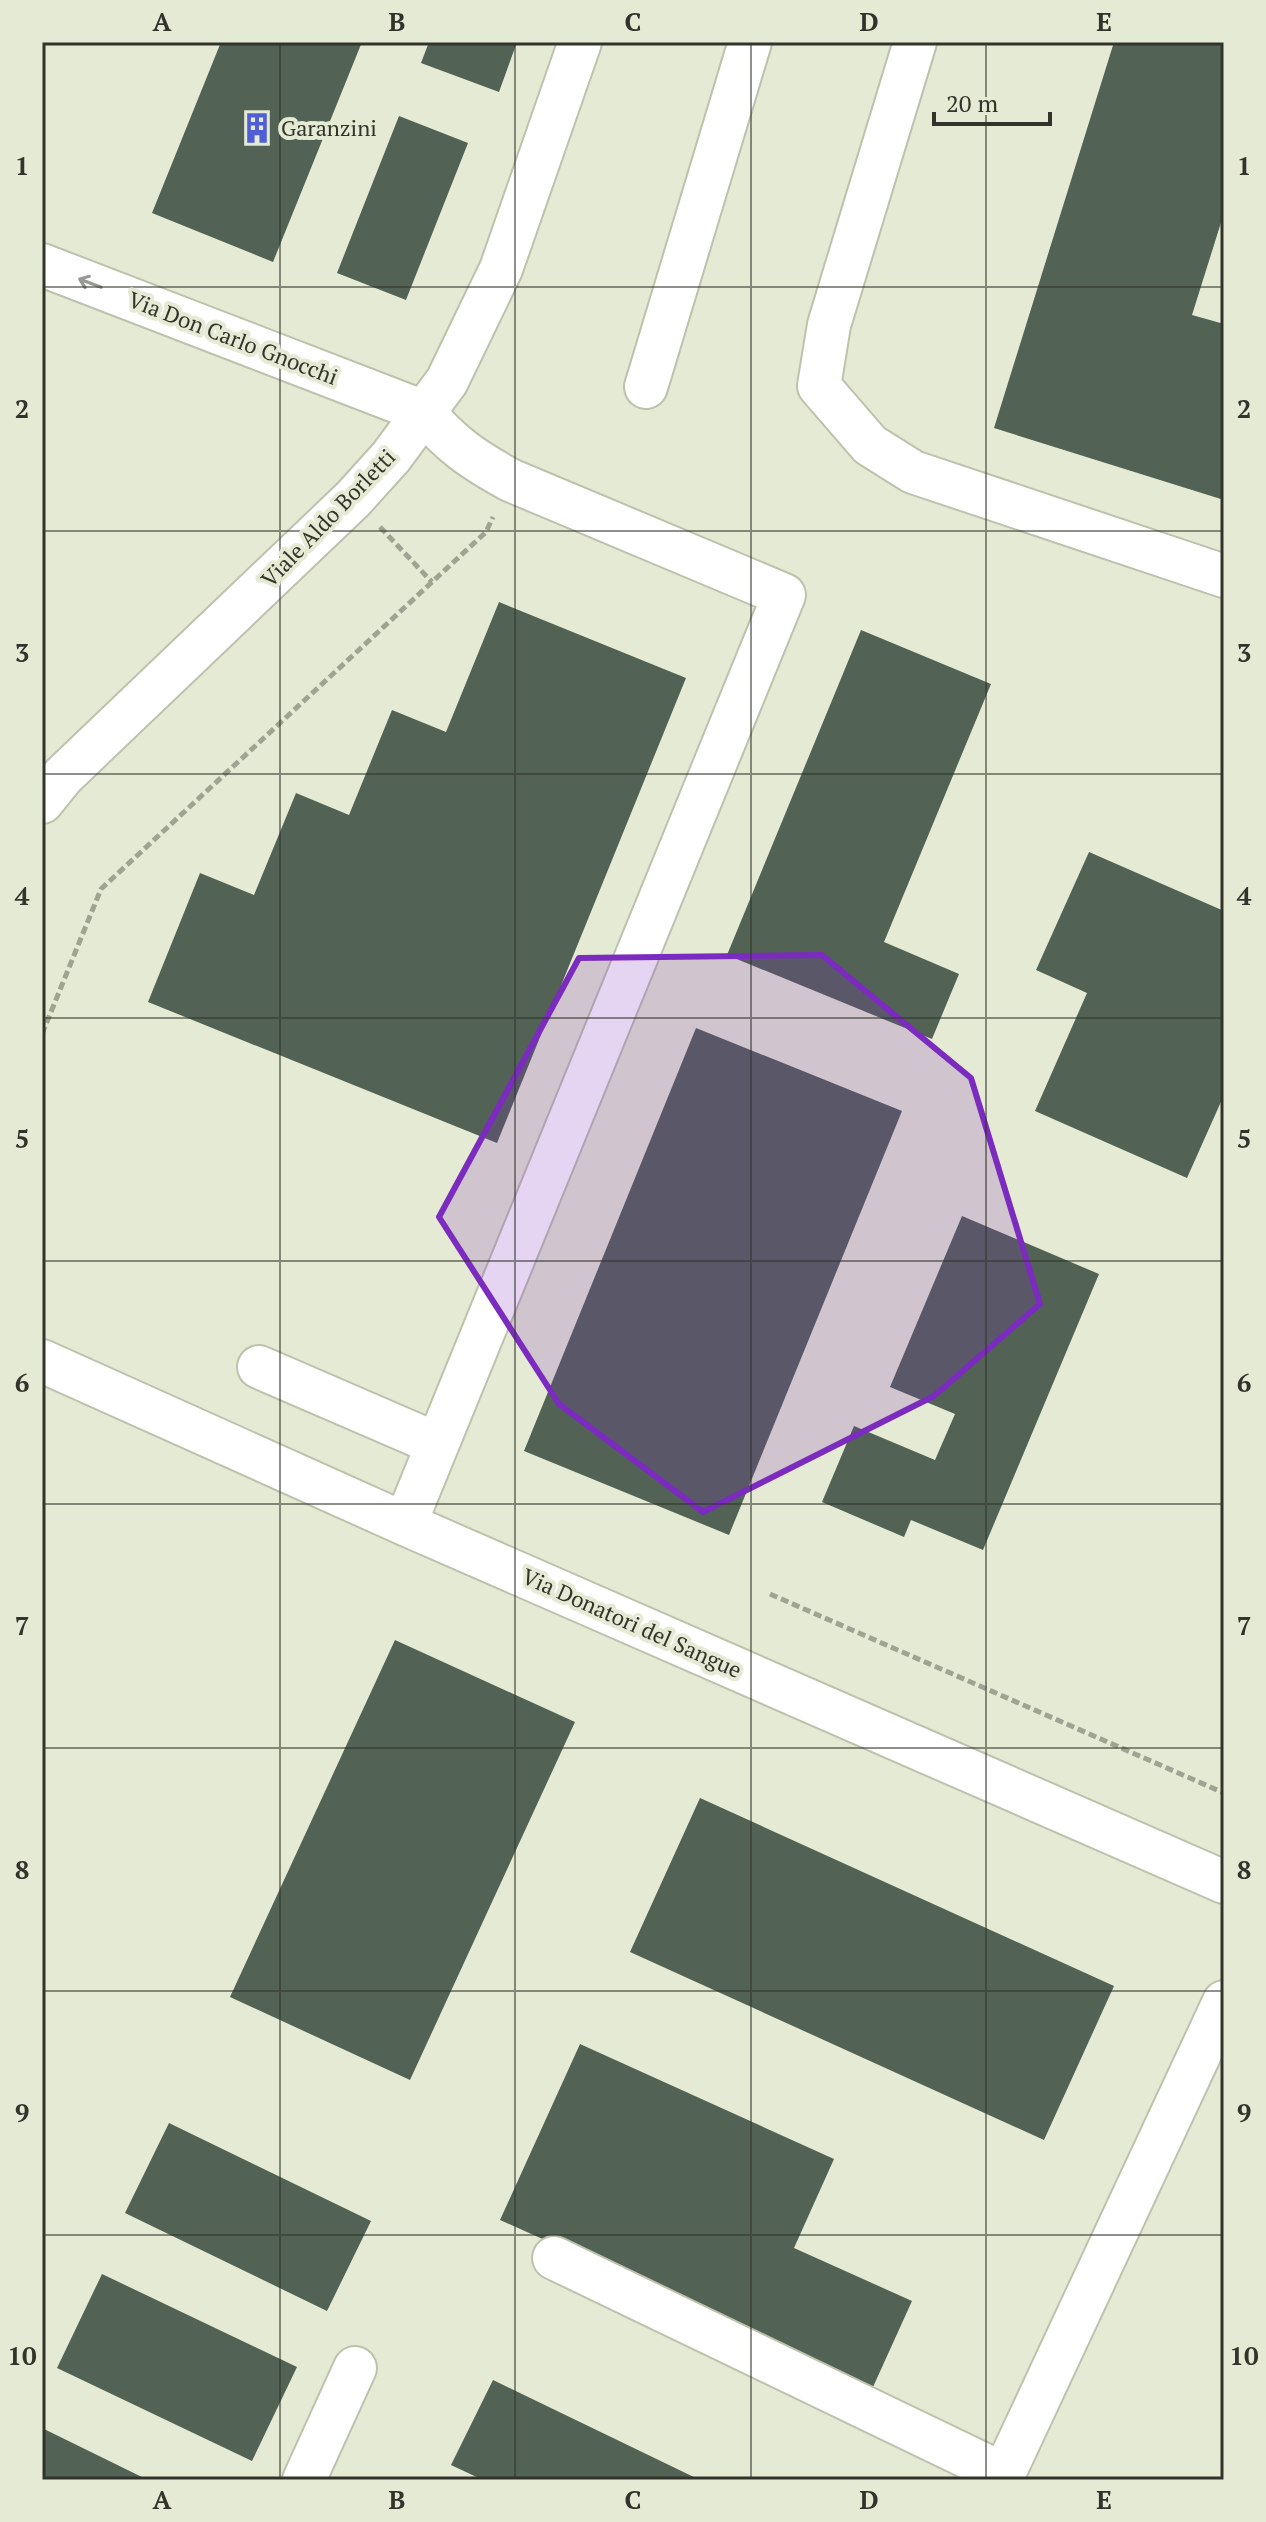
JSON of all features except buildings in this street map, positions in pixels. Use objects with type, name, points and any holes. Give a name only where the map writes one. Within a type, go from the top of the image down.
[{"type":"street","name":"Viale Aldo Borletti","points":[[42,802],[74,765],[353,499],[391,457],[447,381],[501,269],[580,42]]},
{"type":"street","points":[[646,387],[750,42]]},
{"type":"street","points":[[915,42],[829,325],[819,386],[870,445],[913,472],[1224,576]]},
{"type":"street","name":"Via Don Carlo Gnocchi","points":[[42,265],[424,412]]},
{"type":"street","points":[[405,1524],[784,595],[510,480],[475,460],[444,436],[424,412]]},
{"type":"street","name":"Via Donatori del Sangue","points":[[42,1361],[405,1524],[1224,1882]]},
{"type":"street","points":[[259,1367],[437,1444]]},
{"type":"street","points":[[554,2258],[1002,2477],[1224,2002]]},
{"type":"street","points":[[304,2480],[355,2368]]},
{"type":"path","points":[[42,1034],[101,889],[486,532],[510,480]]},
{"type":"path","points":[[353,499],[432,582]]},
{"type":"path","points":[[770,1594],[1224,1793]]},
{"type":"highlighted area","points":[[822,955],[971,1078],[1040,1304],[934,1396],[703,1512],[559,1404],[439,1217],[579,958]]},
{"type":"place","name":"Garanzini","points":[[257,128]]}]
